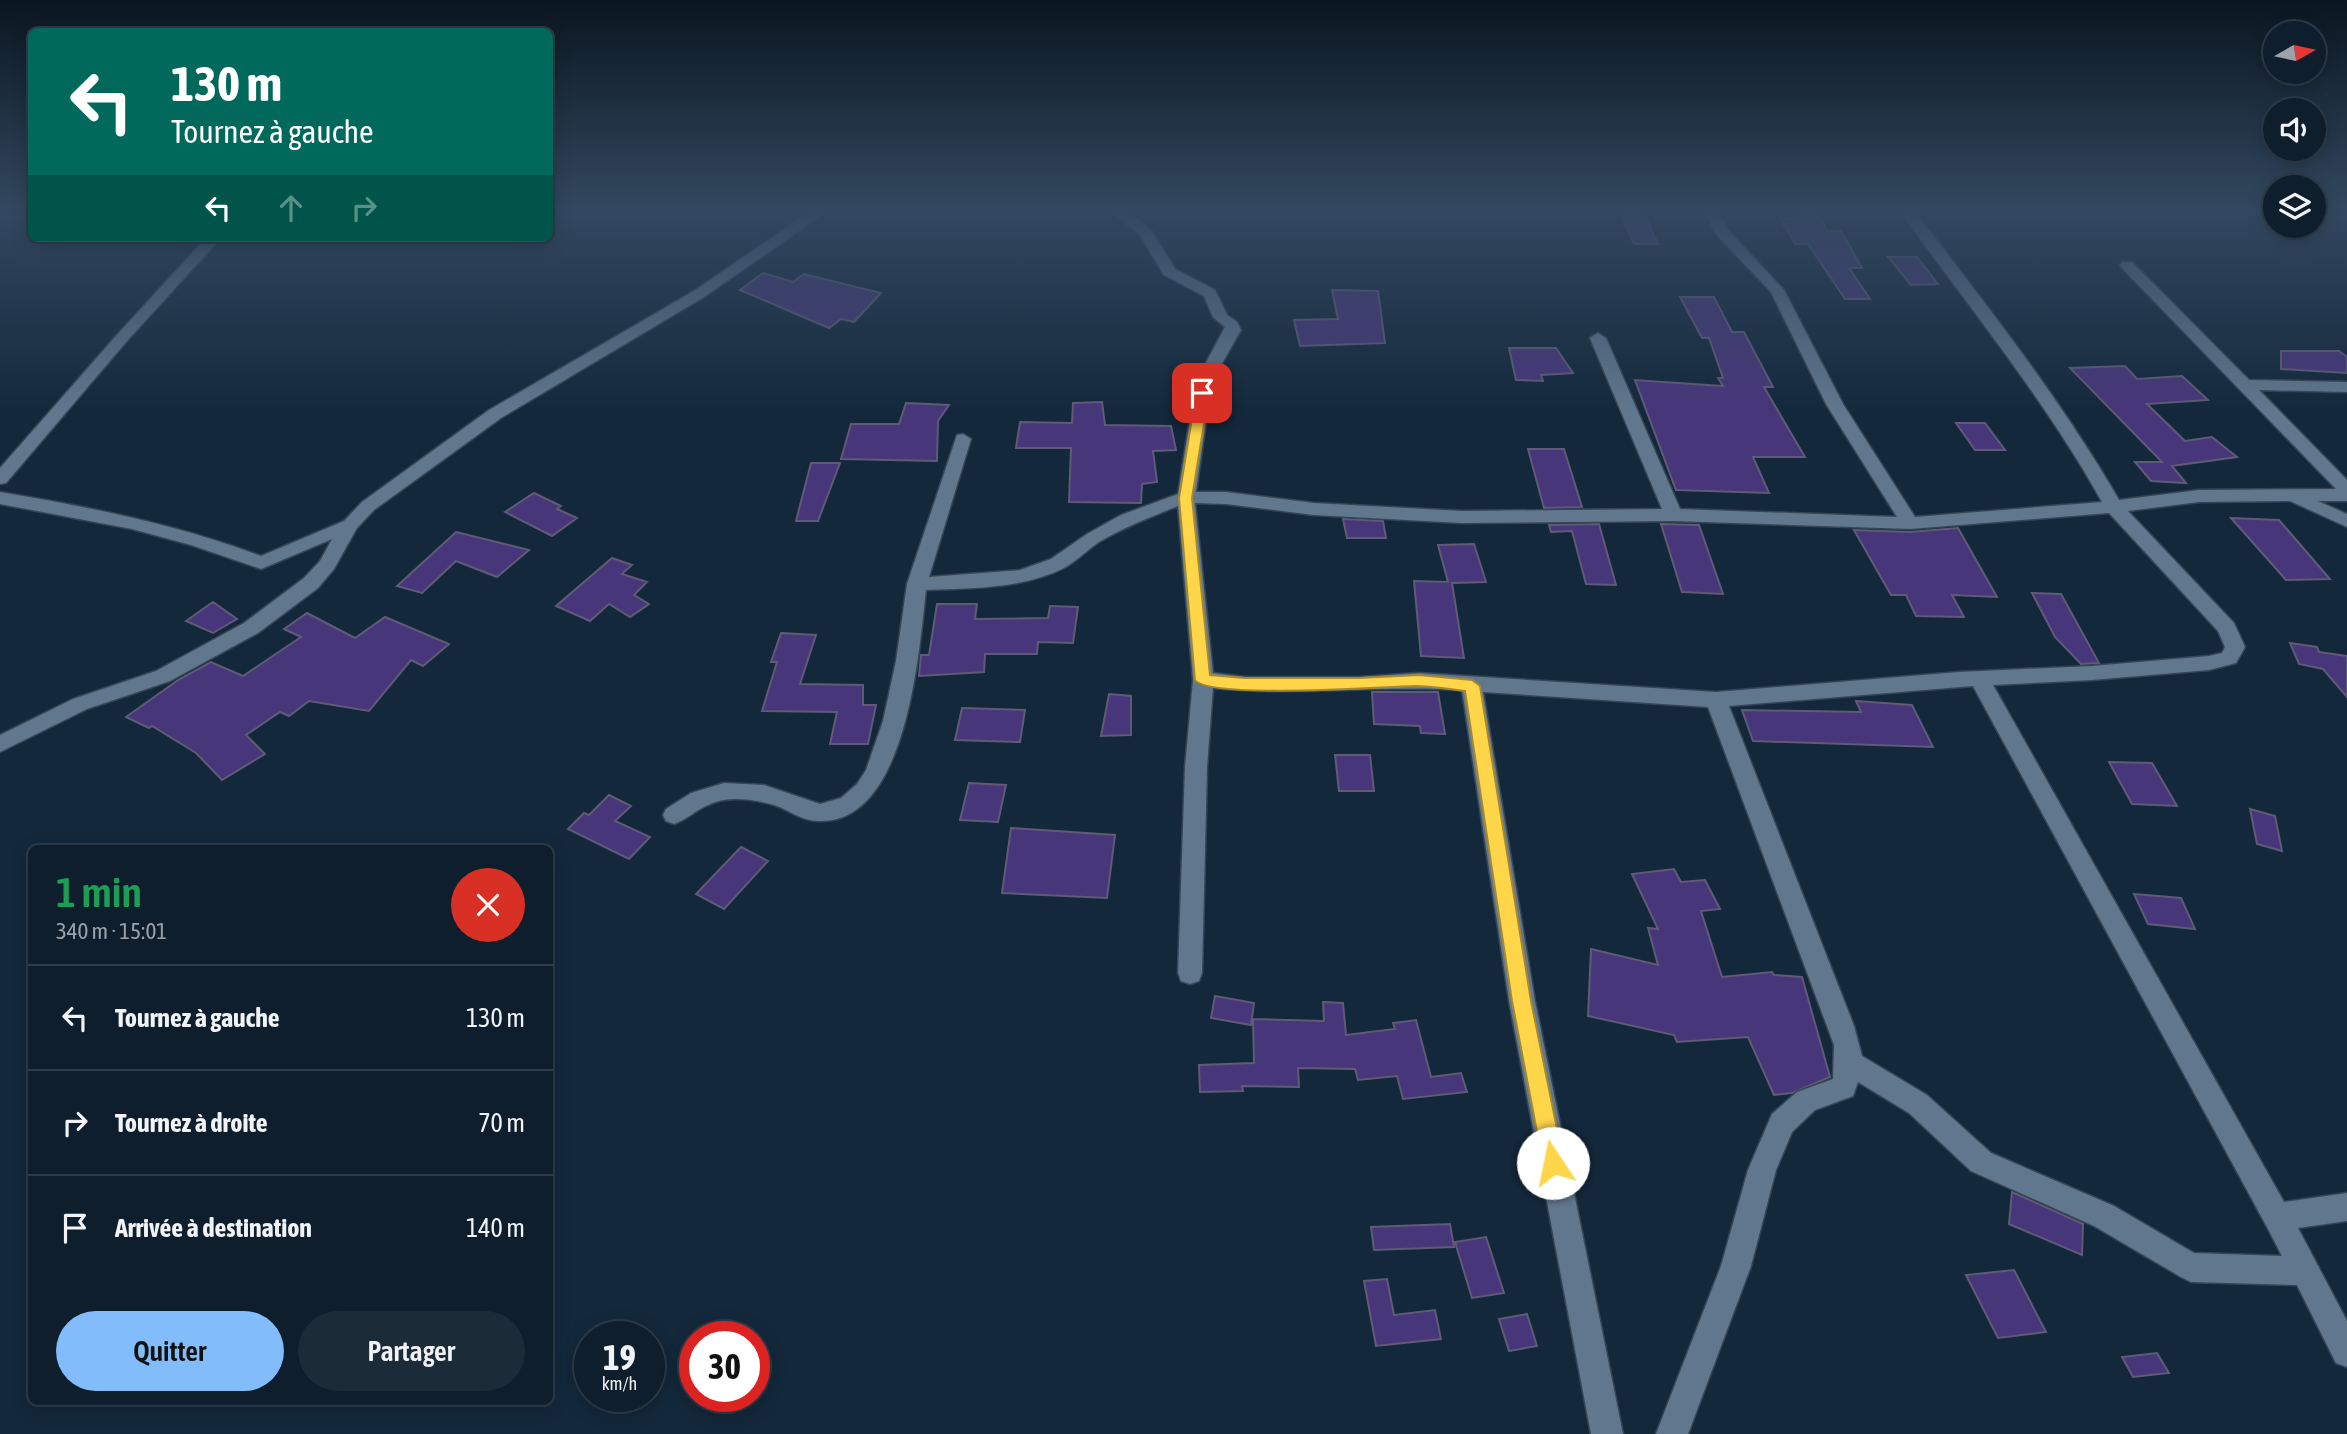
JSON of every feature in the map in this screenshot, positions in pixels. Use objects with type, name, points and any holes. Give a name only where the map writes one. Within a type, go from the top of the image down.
[{"type":"street","points":[[0,479],[176,279]]},
{"type":"street","points":[[0,744],[80,704],[163,676],[251,628],[311,583],[327,565],[350,525],[368,506],[495,414],[721,279]]},
{"type":"street","points":[[1182,279],[1210,293],[1222,317],[1232,325],[1233,330],[1209,372],[1202,393],[1186,498],[1203,680],[1196,767],[1190,973]]},
{"type":"street","points":[[1767,279],[1789,308],[1812,362],[1844,421],[1910,523]]},
{"type":"street","points":[[1203,680],[1245,684],[1359,684],[1419,680],[1472,686],[1716,700],[1979,678],[2092,673],[2209,663],[2230,658],[2235,647],[2227,628],[2114,507],[2078,444],[2041,388],[1959,279]]},
{"type":"street","points":[[2141,279],[2347,489]]},
{"type":"street","points":[[1598,338],[1673,515]]},
{"type":"street","points":[[2245,385],[2347,387]]},
{"type":"street","points":[[674,815],[691,801],[728,790],[747,790],[780,798],[815,813],[831,812],[851,803],[866,790],[878,766],[891,728],[909,654],[917,584],[963,439]]},
{"type":"street","points":[[2289,495],[2347,521]]},
{"type":"street","points":[[917,584],[986,581],[1023,576],[1058,563],[1093,538],[1127,519],[1167,502],[1186,498],[1226,498],[1314,509],[1462,517],[1673,515],[1910,523],[2114,507],[2199,496],[2347,495]]},
{"type":"street","points":[[0,498],[90,512],[143,525],[209,542],[261,563],[350,525]]},
{"type":"street","points":[[1979,678],[2277,1217],[2347,1352]]},
{"type":"street","points":[[1472,686],[1522,1001],[1606,1434]]},
{"type":"street","points":[[1672,1434],[1736,1266],[1762,1170],[1782,1123],[1806,1101],[1844,1087],[1850,1063],[1847,1036],[1832,1004],[1716,700]]},
{"type":"street","points":[[1850,1063],[1917,1104],[1981,1162],[2104,1216],[2191,1267],[2305,1271]]},
{"type":"street","points":[[2277,1217],[2347,1207]]},
{"type":"building","points":[[755,279],[783,279],[793,282],[797,279],[824,279],[881,293],[854,322],[841,319],[829,328],[740,290]]},
{"type":"building","points":[[1831,279],[1856,279],[1870,299],[1845,299]]},
{"type":"building","points":[[1906,279],[1934,279],[1938,284],[1911,285]]},
{"type":"building","points":[[1332,290],[1378,291],[1385,343],[1300,346],[1294,320],[1338,319]]},
{"type":"building","points":[[1680,297],[1714,297],[1732,332],[1744,332],[1773,387],[1764,387],[1805,457],[1753,457],[1769,493],[1676,490],[1635,380],[1723,386],[1718,378],[1723,378],[1709,338],[1702,338]]},
{"type":"building","points":[[1509,348],[1556,348],[1573,373],[1541,375],[1543,381],[1516,380]]},
{"type":"building","points":[[2281,351],[2339,351],[2347,357],[2347,373],[2281,369]]},
{"type":"building","points":[[2125,366],[2137,379],[2182,376],[2208,400],[2147,404],[2185,441],[2212,437],[2237,457],[2172,466],[2186,483],[2151,481],[2135,462],[2162,462],[2070,368]]},
{"type":"building","points":[[1102,402],[1105,425],[1171,426],[1176,450],[1153,451],[1157,482],[1142,484],[1141,503],[1069,502],[1071,448],[1016,448],[1020,422],[1072,423],[1073,403]]},
{"type":"building","points":[[906,403],[949,405],[938,421],[937,461],[841,459],[851,424],[899,424]]},
{"type":"building","points":[[1956,423],[1985,423],[2005,450],[1975,450]]},
{"type":"building","points":[[1528,449],[1564,449],[1582,507],[1544,508]]},
{"type":"building","points":[[811,463],[840,463],[818,521],[796,521]]},
{"type":"building","points":[[534,493],[561,506],[557,509],[577,518],[552,536],[505,512]]},
{"type":"building","points":[[2231,518],[2279,520],[2330,579],[2286,580]]},
{"type":"building","points":[[1343,519],[1383,521],[1386,538],[1347,538]]},
{"type":"building","points":[[1599,524],[1616,585],[1586,584],[1572,531],[1551,532],[1549,525]]},
{"type":"building","points":[[1661,524],[1699,525],[1723,594],[1682,592]]},
{"type":"building","points":[[1958,528],[1997,597],[1952,595],[1964,617],[1916,616],[1906,595],[1891,595],[1854,530],[1910,532]]},
{"type":"building","points":[[456,532],[529,550],[497,577],[456,561],[422,593],[397,586]]},
{"type":"building","points":[[1474,544],[1486,582],[1452,583],[1464,658],[1421,656],[1414,581],[1448,582],[1438,545]]},
{"type":"building","points":[[612,558],[632,565],[622,574],[647,582],[634,595],[649,604],[630,617],[609,604],[590,621],[556,606]]},
{"type":"building","points":[[2032,593],[2061,594],[2099,663],[2081,664],[2055,637]]},
{"type":"building","points":[[213,602],[237,619],[213,633],[186,621]]},
{"type":"building","points":[[937,604],[977,604],[975,619],[1048,618],[1050,606],[1078,607],[1073,643],[1038,642],[1037,654],[985,654],[984,672],[919,676],[921,655],[929,655]]},
{"type":"building","points":[[307,613],[355,638],[385,617],[449,644],[423,666],[411,660],[369,711],[309,701],[289,716],[280,712],[246,735],[265,754],[222,780],[196,753],[152,726],[149,728],[126,717],[178,680],[211,662],[243,676],[301,637],[284,629]]},
{"type":"building","points":[[781,633],[816,635],[800,684],[863,685],[863,705],[876,705],[868,744],[830,744],[837,712],[762,711],[777,662],[771,662]]},
{"type":"building","points":[[2290,643],[2317,647],[2319,652],[2347,656],[2347,697],[2323,669],[2299,664]]},
{"type":"building","points":[[1372,692],[1438,692],[1445,734],[1421,733],[1420,726],[1374,724]]},
{"type":"building","points":[[1109,694],[1131,696],[1131,735],[1101,736]]},
{"type":"building","points":[[1856,701],[1912,705],[1933,747],[1753,741],[1742,710],[1861,712]]},
{"type":"building","points":[[962,708],[1025,710],[1020,742],[955,740]]},
{"type":"building","points":[[1335,755],[1370,755],[1374,791],[1339,791]]},
{"type":"building","points":[[2109,762],[2152,763],[2177,806],[2132,804]]},
{"type":"building","points":[[969,783],[1006,785],[998,822],[960,820]]},
{"type":"building","points":[[609,795],[631,806],[615,821],[650,837],[629,859],[568,829],[584,813],[589,815]]},
{"type":"building","points":[[2250,809],[2275,816],[2282,851],[2257,844]]},
{"type":"building","points":[[1011,828],[1115,835],[1107,898],[1002,893]]},
{"type":"building","points":[[741,847],[768,861],[724,909],[696,894]]},
{"type":"building","points":[[1674,869],[1681,882],[1705,880],[1720,909],[1701,911],[1722,977],[1772,972],[1774,975],[1802,977],[1830,1077],[1792,1093],[1774,1095],[1748,1037],[1677,1042],[1674,1035],[1588,1016],[1591,949],[1658,965],[1648,928],[1658,929],[1632,874]]},
{"type":"building","points":[[2134,894],[2181,898],[2195,929],[2148,924]]},
{"type":"building","points":[[1215,996],[1254,1003],[1251,1025],[1211,1018]]},
{"type":"building","points":[[1323,1002],[1343,1003],[1346,1035],[1395,1029],[1393,1023],[1416,1020],[1431,1077],[1461,1073],[1467,1092],[1403,1099],[1397,1076],[1358,1080],[1355,1069],[1298,1068],[1299,1087],[1242,1086],[1243,1091],[1200,1092],[1199,1065],[1254,1063],[1253,1019],[1324,1021]]},
{"type":"building","points":[[2012,1192],[2083,1224],[2082,1255],[2009,1224]]},
{"type":"building","points":[[1450,1224],[1454,1247],[1374,1250],[1371,1227]]},
{"type":"building","points":[[1486,1237],[1504,1293],[1472,1298],[1455,1242]]},
{"type":"building","points":[[2014,1270],[2046,1332],[1998,1338],[1966,1275]]},
{"type":"building","points":[[1387,1279],[1394,1315],[1435,1310],[1441,1339],[1376,1346],[1364,1281]]},
{"type":"building","points":[[1527,1314],[1537,1346],[1509,1351],[1499,1319]]},
{"type":"building","points":[[2157,1353],[2169,1373],[2133,1377],[2122,1357]]},
{"type":"route","points":[[1202,393],[1186,498],[1203,680],[1245,684],[1359,684],[1419,680],[1472,686],[1522,1001],[1553,1163]]}]
